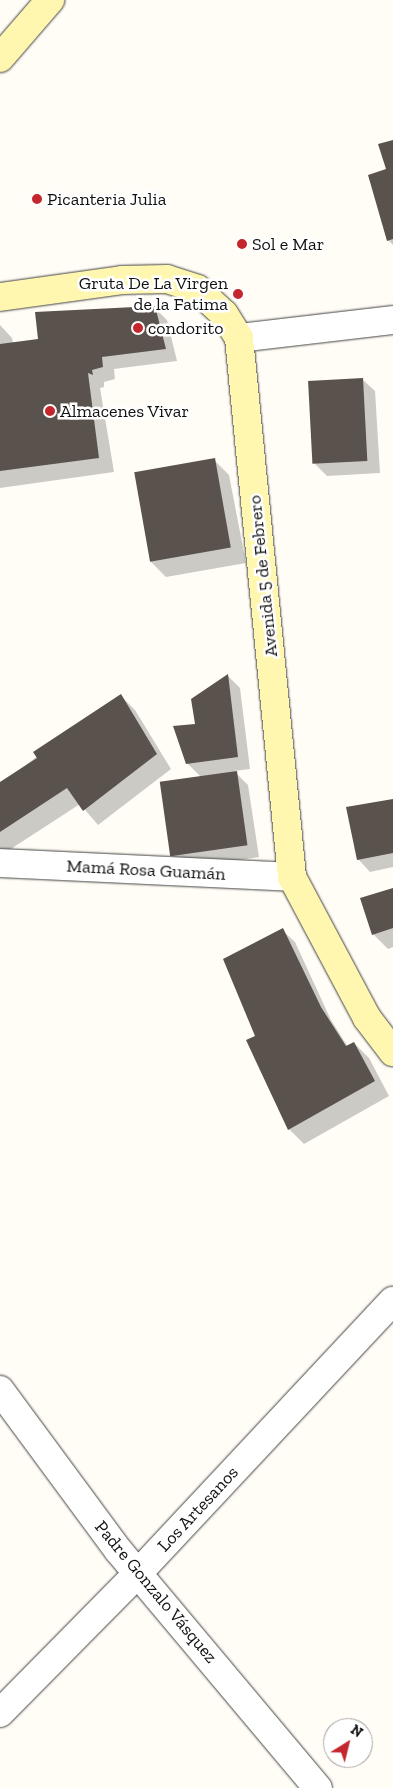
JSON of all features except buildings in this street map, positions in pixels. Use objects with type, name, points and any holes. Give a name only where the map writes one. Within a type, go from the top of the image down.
[{"type":"street","points":[[0,58],[50,0]]},
{"type":"street","name":"Avenida 5 de Febrero","points":[[0,296],[122,280],[167,280],[197,290],[224,314],[239,338],[292,877],[367,1018],[393,1052]]},
{"type":"street","points":[[239,338],[393,320]]},
{"type":"street","name":"Mamá Rosa Guamán","points":[[0,863],[292,877]]},
{"type":"street","name":"Los Artesanos","points":[[0,1713],[140,1571],[393,1301]]},
{"type":"street","name":"Padre Gonzalo Vásquez","points":[[0,1390],[118,1550],[140,1571],[318,1788]]},
{"type":"place","name":"Picanteria Julia","points":[[37,199]]},
{"type":"place","name":"Sol e Mar","points":[[242,244]]},
{"type":"place","name":"Gruta De La Virgen de la Fatima","points":[[238,294]]},
{"type":"place","name":"condorito","points":[[138,328]]},
{"type":"place","name":"Almacenes Vivar","points":[[50,411]]}]
